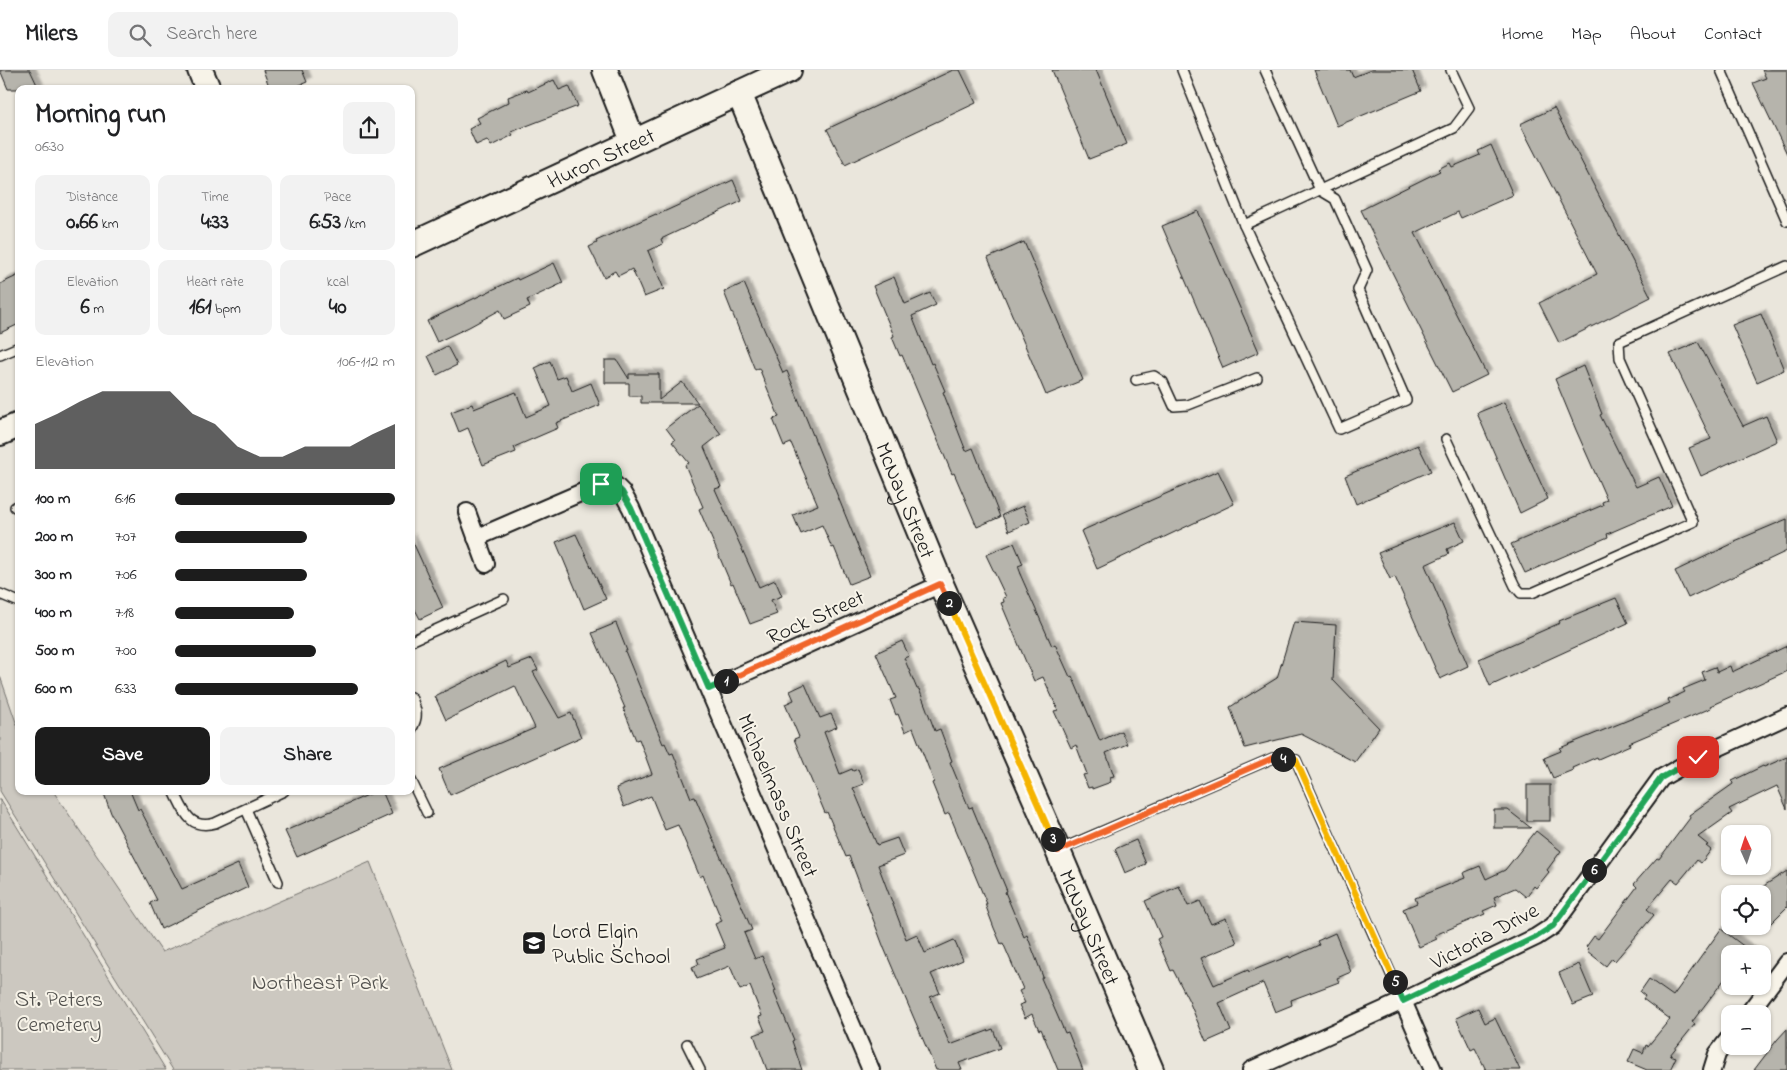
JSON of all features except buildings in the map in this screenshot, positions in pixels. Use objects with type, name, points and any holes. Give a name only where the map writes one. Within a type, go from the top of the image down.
[{"type":"street","points":[[200,70],[206,85]]},
{"type":"street","points":[[605,70],[634,141]]},
{"type":"street","name":"Huron Street","points":[[415,243],[789,70]]},
{"type":"street","name":"McNay Street","points":[[739,93],[940,584],[1058,851],[1151,1070]]},
{"type":"street","points":[[0,433],[15,427]]},
{"type":"street","name":"Michaelmass Street","points":[[476,538],[601,484],[614,484],[622,492],[631,508],[709,689],[871,1070]]},
{"type":"street","points":[[467,512],[486,564]]},
{"type":"street","name":"Rock Street","points":[[709,689],[940,584]]},
{"type":"street","name":"Victoria Drive","points":[[1252,1070],[1403,1001],[1536,937],[1553,926],[1661,778],[1698,757],[1787,716]]},
{"type":"street","points":[[1755,1005],[1787,962]]},
{"type":"street","points":[[1403,1001],[1433,1070]]},
{"type":"street","points":[[1712,1070],[1717,1054],[1721,1049]]},
{"type":"lane","points":[[1182,70],[1244,225],[1339,429],[1406,400],[1358,290],[1367,270],[1335,198],[1320,190],[1265,70]]},
{"type":"lane","points":[[1244,225],[1454,128],[1469,108],[1451,70]]},
{"type":"lane","points":[[1721,70],[1787,221]]},
{"type":"lane","points":[[1446,438],[1514,586],[1521,593],[1532,593],[1693,522],[1620,358],[1619,342],[1787,266]]},
{"type":"lane","points":[[0,355],[15,349]]},
{"type":"lane","points":[[1136,380],[1154,376],[1163,382],[1174,406],[1188,405],[1257,378]]},
{"type":"lane","points":[[0,594],[15,600]]},
{"type":"lane","points":[[415,639],[504,599]]},
{"type":"lane","points":[[415,706],[418,712],[415,723]]},
{"type":"lane","points":[[1058,851],[1273,758],[1296,760],[1403,1001]]},
{"type":"lane","points":[[415,789],[426,813]]},
{"type":"lane","points":[[176,795],[186,816],[195,823],[205,826],[276,795]]},
{"type":"lane","points":[[246,809],[278,882]]},
{"type":"lane","points":[[687,1044],[700,1070]]},
{"type":"green space","name":"Northeast Park","points":[[0,676],[15,719],[15,795],[56,795],[162,952],[370,862],[452,1070],[173,1070],[0,791]]},
{"type":"green space","name":"St. Peters Cemetery","points":[[0,799],[166,1070],[0,1070]]},
{"type":"place","name":"Lord Elgin Public School","points":[[534,943]]},
{"type":"route","points":[[601,484],[614,484],[622,492],[631,508],[709,689],[940,584],[1058,851],[1273,758],[1296,760],[1403,1001],[1536,937],[1553,926],[1661,778],[1698,757]]}]
